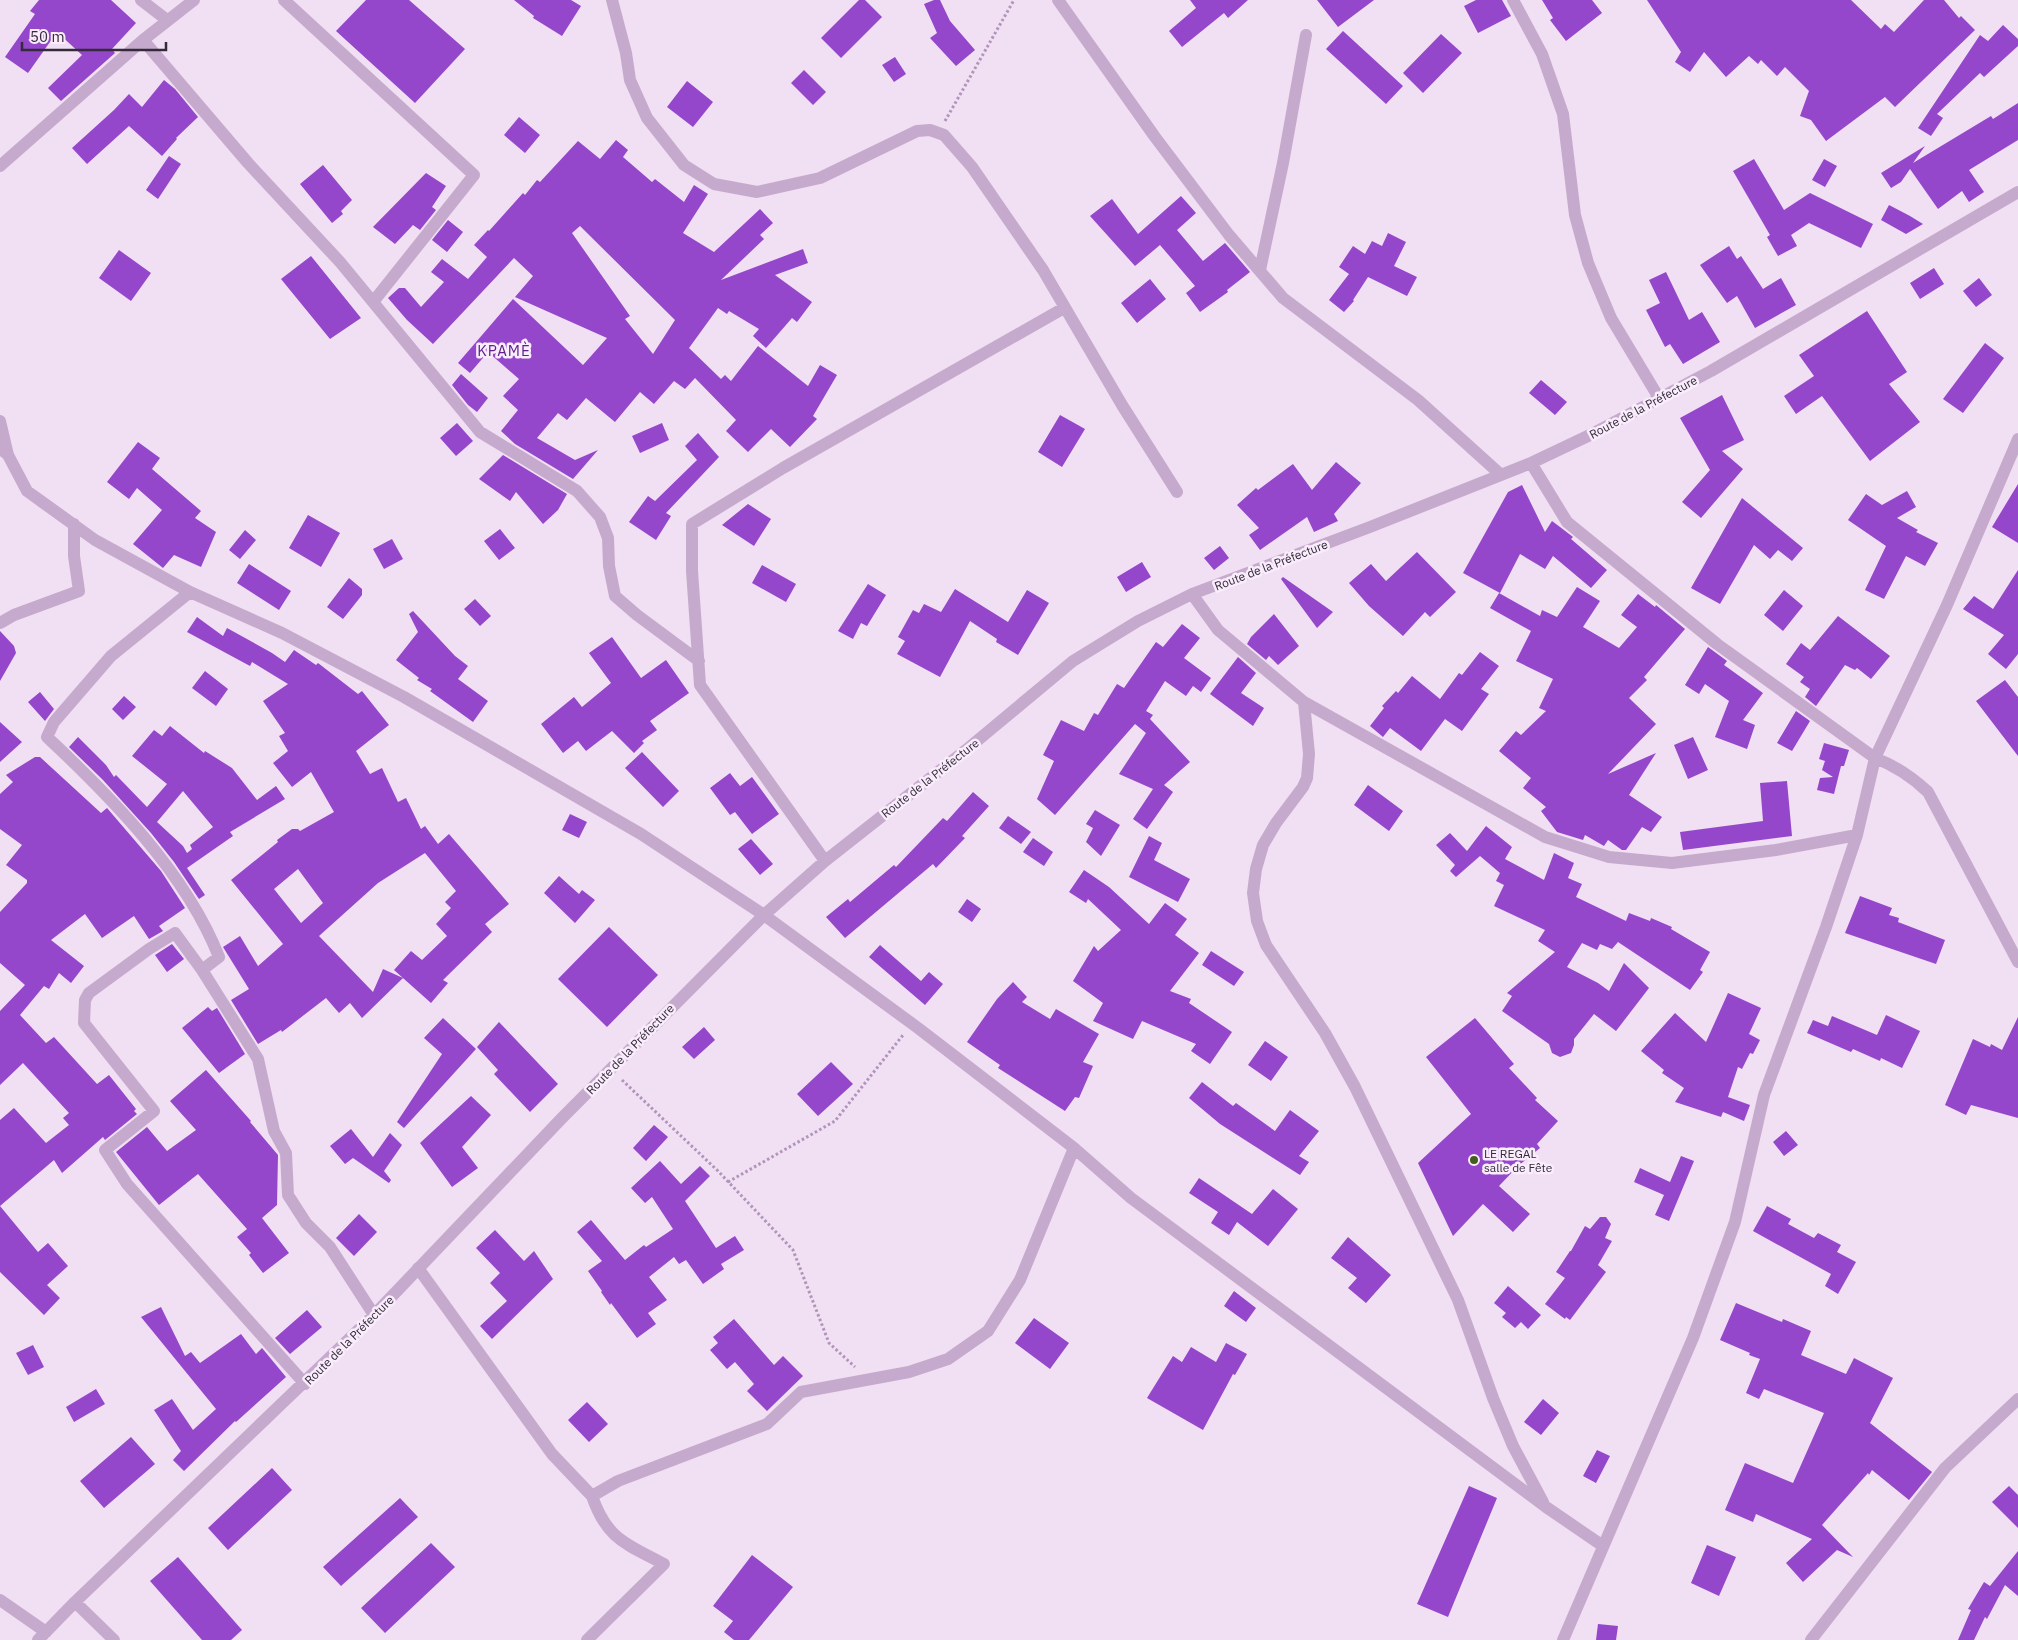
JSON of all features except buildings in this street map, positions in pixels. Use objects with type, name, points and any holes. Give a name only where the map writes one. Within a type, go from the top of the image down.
[{"type":"street","points":[[141,0],[167,20]]},
{"type":"street","points":[[0,166],[142,40],[194,0]]},
{"type":"street","points":[[284,0],[474,176],[373,302]]},
{"type":"street","points":[[612,0],[626,52],[630,80],[647,118],[684,165],[714,184],[757,192],[820,178],[917,131],[930,130],[944,134],[972,167],[1043,270],[1122,405],[1178,492]]},
{"type":"street","points":[[1058,0],[1229,235],[1283,298],[1418,400],[1500,474]]},
{"type":"street","points":[[1512,0],[1542,54],[1563,114],[1575,215],[1588,263],[1611,318],[1659,398]]},
{"type":"street","points":[[1260,270],[1306,35]]},
{"type":"street","points":[[142,40],[248,163],[340,262],[480,432],[577,491],[600,517],[608,538],[609,566],[615,596],[637,615],[699,661]]},
{"type":"street","name":"Route de la Préfecture","points":[[42,1636],[75,1602],[305,1384],[374,1315],[610,1069],[764,915],[825,861],[966,750],[1073,661],[1138,621],[1192,594],[1370,527],[1530,463],[1590,435],[1720,366],[2018,192]]},
{"type":"street","points":[[825,861],[700,685],[692,571],[692,524],[783,468],[1064,308]]},
{"type":"street","points":[[0,421],[4,451],[27,491],[95,540],[190,592],[282,633],[404,697],[641,834],[764,915],[912,1024],[1074,1148],[1139,1204],[1546,1507],[1603,1546]]},
{"type":"street","points":[[1563,1640],[1693,1338],[1735,1222],[1764,1095],[1826,927],[1857,835],[1876,758],[1947,606],[2018,439]]},
{"type":"street","points":[[1530,463],[1567,522],[1717,644],[1876,758],[1891,764],[1912,777],[1928,792],[2018,962]]},
{"type":"street","points":[[0,623],[14,615],[79,591],[74,556],[74,524]]},
{"type":"street","points":[[190,592],[111,656],[54,722],[47,737],[79,767],[144,837],[183,889],[209,932],[219,957],[202,970]]},
{"type":"street","points":[[1192,594],[1218,630],[1304,702],[1545,837],[1609,857],[1672,863],[1776,850],[1857,835]]},
{"type":"street","points":[[1304,702],[1309,754],[1307,778],[1303,787],[1263,844],[1256,868],[1253,893],[1257,921],[1266,945],[1325,1033],[1355,1087],[1458,1300],[1493,1398],[1513,1446],[1546,1507]]},
{"type":"street","points":[[305,1384],[127,1184],[105,1150],[154,1111],[84,1024],[86,997],[149,949],[175,933],[202,970],[258,1059],[274,1131],[286,1152],[288,1195],[306,1223],[330,1247],[374,1315]]},
{"type":"street","points":[[592,1496],[618,1481],[768,1424],[801,1392],[869,1381],[909,1372],[948,1359],[988,1331],[1020,1280],[1074,1148]]},
{"type":"street","points":[[418,1268],[552,1454],[592,1496],[599,1516],[618,1539],[664,1564],[586,1640]]},
{"type":"street","points":[[1811,1640],[1946,1468],[2018,1399]]},
{"type":"street","points":[[0,1600],[42,1636]]},
{"type":"street","points":[[75,1602],[114,1640]]},
{"type":"path","points":[[938,132],[1014,0]]},
{"type":"path","points":[[728,1182],[835,1121],[912,1024]]},
{"type":"path","points":[[610,1069],[728,1182],[793,1250],[829,1343],[869,1381]]},
{"type":"place","name":"LE REGAL salle de Fête","points":[[1474,1160]]},
{"type":"district","name":"KPAMÈ","points":[[504,350]]}]
